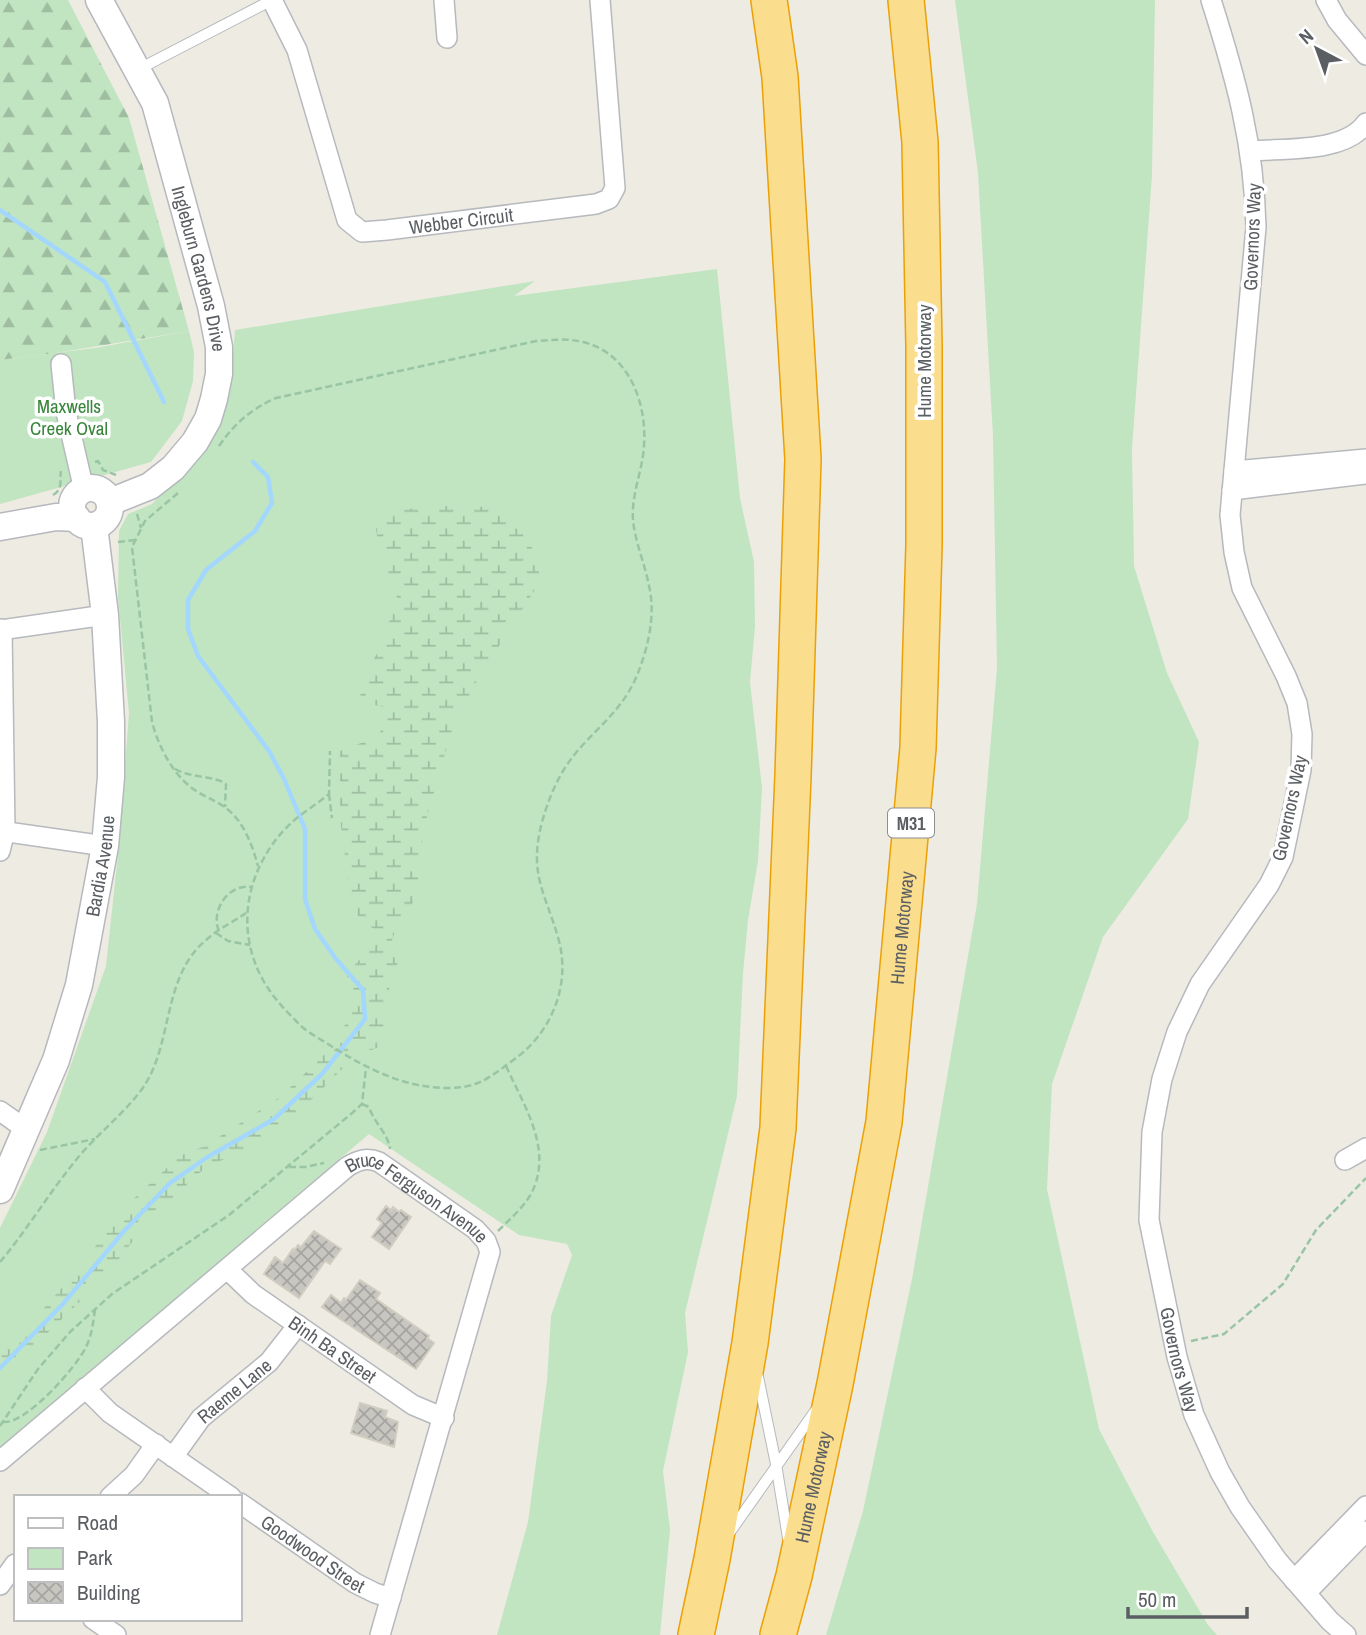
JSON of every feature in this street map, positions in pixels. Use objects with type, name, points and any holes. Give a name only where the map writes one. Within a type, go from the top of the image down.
[{"type":"highway","points":[[696,1635],[750,1343],[778,1128],[803,459],[780,77],[769,0]]},
{"type":"highway","name":"Hume Motorway","points":[[778,1635],[794,1576],[835,1384],[884,1122],[918,748],[924,545],[924,332],[920,142],[906,0]]},
{"type":"street","name":"Ingleburn Gardens Drive","points":[[99,0],[155,103],[211,306],[219,347],[219,374],[208,419],[195,442],[173,468],[150,486],[110,502]]},
{"type":"street","name":"Webber Circuit","points":[[272,0],[297,50],[347,220],[362,232],[596,204],[609,199],[615,188],[600,0]]},
{"type":"street","points":[[444,0],[447,38]]},
{"type":"street","name":"Governors Way","points":[[1211,0],[1240,93],[1251,151],[1256,227],[1230,515],[1234,552],[1242,589],[1297,703],[1302,734],[1301,770],[1283,857],[1269,885],[1200,984],[1177,1032],[1162,1079],[1152,1132],[1149,1220],[1174,1345],[1194,1415],[1220,1472],[1240,1507],[1277,1560],[1346,1635]]},
{"type":"street","points":[[1326,0],[1336,20],[1366,55]]},
{"type":"street","points":[[1251,151],[1335,144],[1359,132],[1366,123]]},
{"type":"street","points":[[61,363],[66,412],[84,490]]},
{"type":"street","points":[[1233,480],[1366,459]]},
{"type":"street","points":[[1233,480],[1366,474]]},
{"type":"street","points":[[0,527],[56,517],[85,522],[100,524],[109,515],[110,502],[96,489],[84,490],[75,498],[73,504],[72,510],[85,522]]},
{"type":"street","name":"Bardia Avenue","points":[[0,1190],[31,1139],[79,985],[105,846],[111,763],[105,615],[85,522]]},
{"type":"street","points":[[0,851],[1,629],[105,615]]},
{"type":"street","points":[[2,831],[105,846]]},
{"type":"street","points":[[0,1111],[31,1139]]},
{"type":"street","points":[[1345,1160],[1366,1148]]},
{"type":"street","name":"Bruce Ferguson Avenue","points":[[0,1461],[354,1162],[373,1160],[475,1229],[489,1246],[490,1258],[380,1635]]},
{"type":"street","name":"Binh Ba Street","points":[[227,1269],[253,1294],[413,1405],[444,1418]]},
{"type":"street","name":"Raeme Lane","points":[[173,1457],[201,1418],[269,1362],[298,1325]]},
{"type":"street","points":[[86,1388],[110,1413],[227,1495]]},
{"type":"street","points":[[112,1495],[134,1475],[156,1444]]},
{"type":"street","name":"Goodwood Street","points":[[242,1504],[355,1583],[391,1598]]},
{"type":"street","points":[[1300,1586],[1366,1506]]},
{"type":"street","points":[[1300,1586],[1366,1531]]},
{"type":"street","points":[[0,1586],[10,1561]]},
{"type":"street","points":[[96,1621],[116,1635]]},
{"type":"lane","points":[[137,70],[272,0]]},
{"type":"lane","points":[[750,1343],[776,1464],[794,1576]]},
{"type":"lane","points":[[712,1559],[776,1464],[835,1384]]},
{"type":"path","points":[[217,448],[229,430],[244,416],[276,398],[536,341],[567,339],[588,343],[609,355],[628,373],[639,394],[645,416],[645,447],[634,503],[634,521],[651,591],[652,617],[646,646],[638,673],[626,698],[564,769],[541,825],[537,855],[539,885],[559,942],[562,971],[553,1014],[527,1051],[485,1080],[467,1088],[424,1087],[366,1068],[302,1027],[274,997],[258,970],[250,945],[248,912],[258,866],[292,822],[329,794]]},
{"type":"path","points":[[98,461],[103,470],[112,475],[125,475]]},
{"type":"path","points":[[186,485],[145,521],[132,547],[152,722],[157,741],[185,783],[197,793],[225,807],[236,819],[248,837],[258,866]]},
{"type":"path","points":[[330,751],[331,818]]},
{"type":"path","points":[[174,768],[193,777],[222,781],[227,789],[225,807]]},
{"type":"path","points":[[250,945],[228,941],[217,932],[216,917],[221,904],[233,890],[244,886],[252,887]]},
{"type":"path","points":[[0,1262],[78,1158],[141,1090],[164,1040],[172,995],[182,972],[206,940],[248,912]]},
{"type":"path","points":[[498,1231],[519,1210],[534,1185],[541,1162],[538,1141],[506,1066]]},
{"type":"path","points":[[1,1425],[38,1369],[70,1332],[95,1309],[132,1278],[229,1215],[296,1162],[362,1104],[366,1068]]},
{"type":"path","points":[[362,1104],[369,1107],[374,1121],[386,1135],[391,1146],[390,1152]]},
{"type":"path","points":[[31,1139],[58,1148],[95,1139]]},
{"type":"path","points":[[1174,1345],[1224,1334],[1283,1284],[1316,1230],[1366,1178]]},
{"type":"path","points":[[1,1425],[18,1418],[59,1385],[85,1349],[92,1331],[95,1309]]},
{"type":"green space","points":[[0,0],[68,0],[129,118],[189,331],[0,360]]},
{"type":"green space","points":[[955,0],[1155,0],[1152,175],[1132,449],[1134,566],[1167,673],[1199,742],[1188,819],[1103,937],[1052,1084],[1047,1189],[1099,1429],[1153,1532],[1208,1625],[1217,1635],[826,1635],[863,1511],[912,1279],[977,904],[997,668],[993,436],[978,173]]},
{"type":"green space","points":[[717,269],[740,498],[754,562],[755,626],[750,682],[762,788],[758,861],[743,973],[737,1096],[685,1313],[688,1352],[663,1471],[670,1530],[660,1635],[497,1635],[528,1522],[547,1381],[551,1316],[572,1255],[567,1244],[519,1235],[369,1134],[0,1448],[0,1228],[47,1132],[106,966],[129,713],[118,597],[119,531],[128,514],[152,504],[193,462],[218,423],[231,381],[235,330],[535,281],[514,296]]},
{"type":"green space","name":"Maxwells Creek Oval","points":[[189,331],[194,352],[193,381],[182,421],[151,462],[0,504],[0,360],[95,348]]},
{"type":"green space","points":[[436,506],[491,507],[523,534],[539,559],[539,583],[475,684],[453,726],[424,827],[417,890],[408,916],[395,931],[390,947],[399,960],[387,998],[383,1045],[360,1051],[293,1118],[254,1149],[208,1165],[153,1216],[102,1280],[0,1379],[0,1355],[73,1275],[131,1201],[180,1156],[205,1146],[280,1097],[319,1060],[351,1017],[356,1000],[353,987],[346,980],[371,945],[376,930],[363,922],[354,910],[350,896],[340,818],[340,751],[377,737],[389,717],[385,707],[369,704],[360,698],[363,678],[382,645],[397,597],[378,542],[375,522],[382,512]]},
{"type":"building","points":[[386,1206],[391,1210],[393,1207],[399,1212],[401,1210],[411,1217],[389,1249],[372,1237],[382,1223],[377,1219]]},
{"type":"building","points":[[314,1231],[341,1249],[330,1264],[325,1261],[299,1298],[264,1274],[275,1257],[283,1263],[293,1249],[294,1251],[298,1245],[301,1247]]},
{"type":"building","points":[[360,1280],[380,1293],[376,1299],[429,1336],[427,1338],[434,1343],[416,1369],[322,1307],[331,1295],[341,1303],[344,1298],[346,1300]]},
{"type":"building","points":[[360,1403],[387,1411],[385,1417],[398,1422],[394,1447],[351,1433]]},
{"type":"waterway","points":[[0,210],[105,282],[164,402]]},
{"type":"waterway","points":[[0,1368],[62,1305],[124,1231],[170,1183],[206,1158],[274,1119],[322,1074],[365,1019],[363,990],[315,929],[305,899],[305,829],[284,779],[269,751],[198,656],[188,629],[188,600],[206,570],[255,531],[272,503],[268,477],[253,462]]}]
